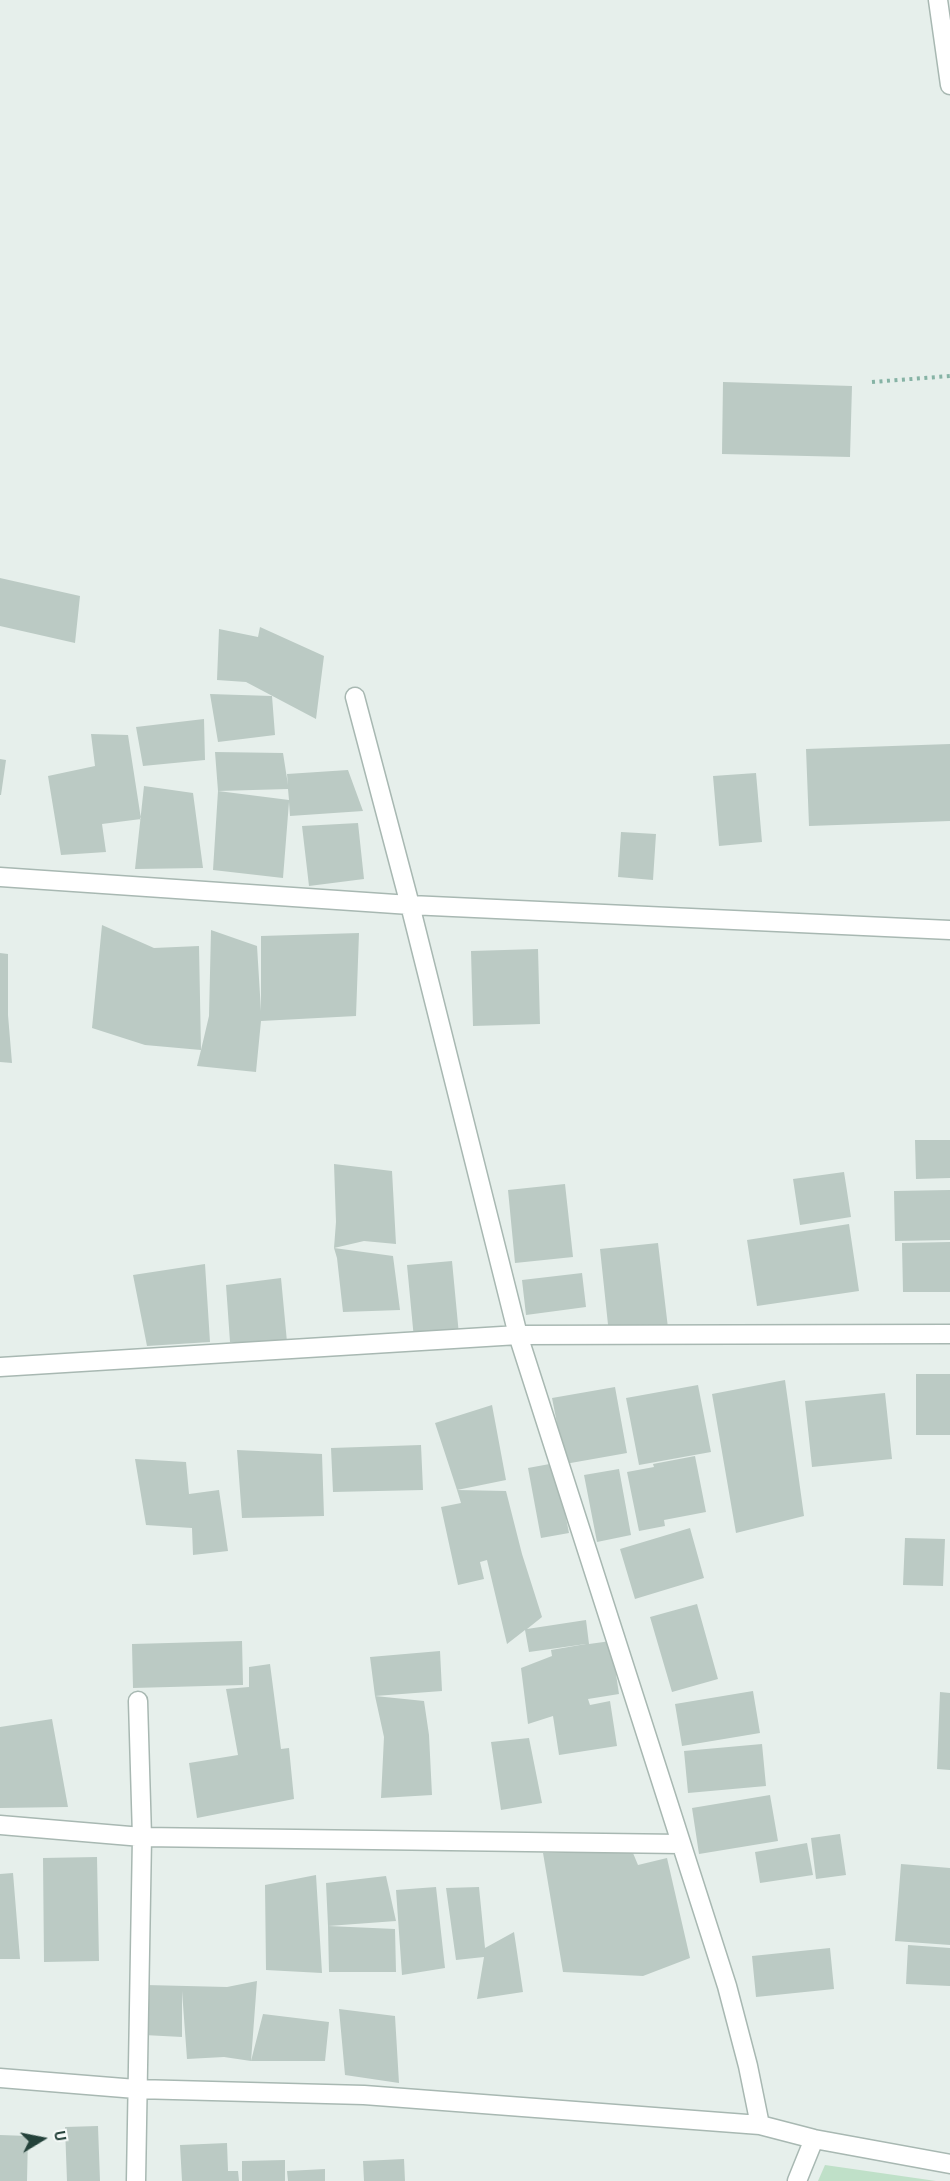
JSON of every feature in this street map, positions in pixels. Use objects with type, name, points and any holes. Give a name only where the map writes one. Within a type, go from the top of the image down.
[{"type":"street","points":[[938,0],[950,85]]},
{"type":"street","points":[[355,697],[410,905],[518,1335],[727,1986],[748,2066],[760,2125]]},
{"type":"street","points":[[0,876],[410,905],[950,930]]},
{"type":"street","points":[[0,1367],[518,1335],[950,1334]]},
{"type":"street","points":[[136,2181],[142,1837],[138,1701]]},
{"type":"street","points":[[0,1825],[142,1837],[681,1844]]},
{"type":"street","points":[[0,2078],[136,2089],[364,2095],[760,2125],[814,2139],[950,2164]]},
{"type":"street","points":[[797,2181],[814,2139]]},
{"type":"path","points":[[872,382],[950,376]]},
{"type":"green space","points":[[825,2165],[936,2181],[818,2181]]},
{"type":"building","points":[[723,382],[852,386],[850,457],[722,454]]},
{"type":"building","points":[[0,578],[80,596],[75,643],[0,626]]},
{"type":"building","points":[[260,627],[324,656],[316,719],[246,682],[217,680],[219,629],[258,637]]},
{"type":"building","points":[[210,694],[272,696],[275,735],[218,742]]},
{"type":"building","points":[[204,719],[205,760],[143,766],[136,727]]},
{"type":"building","points":[[91,734],[128,735],[141,819],[102,824],[106,852],[61,855],[48,776],[95,766]]},
{"type":"building","points":[[950,744],[950,821],[809,826],[806,749]]},
{"type":"building","points":[[215,752],[283,753],[288,785],[287,774],[348,770],[363,811],[290,816],[289,802],[283,878],[213,870],[218,791]],"holes":[[[288,789],[289,800],[218,791]]]},
{"type":"building","points":[[0,759],[6,760],[1,795],[0,795]]},
{"type":"building","points":[[756,773],[762,842],[719,846],[713,776]]},
{"type":"building","points":[[144,786],[193,793],[203,868],[135,869]]},
{"type":"building","points":[[358,823],[364,879],[309,886],[302,826]]},
{"type":"building","points":[[621,832],[656,834],[653,880],[618,877]]},
{"type":"building","points":[[102,925],[154,948],[199,946],[201,1050],[145,1045],[92,1028]]},
{"type":"building","points":[[211,930],[257,946],[261,1011],[261,936],[359,933],[356,1016],[261,1021],[256,1072],[197,1066],[209,1016]]},
{"type":"building","points":[[538,949],[540,1024],[473,1026],[471,951]]},
{"type":"building","points":[[0,953],[8,954],[8,1015],[12,1063],[0,1062]]},
{"type":"building","points":[[915,1140],[950,1140],[950,1178],[916,1179]]},
{"type":"building","points":[[334,1164],[392,1171],[396,1244],[364,1241],[334,1248],[336,1222]]},
{"type":"building","points":[[844,1172],[851,1217],[800,1225],[793,1179]]},
{"type":"building","points":[[565,1184],[573,1257],[515,1263],[508,1190]]},
{"type":"building","points":[[950,1190],[950,1240],[895,1241],[894,1191]]},
{"type":"building","points":[[849,1224],[859,1291],[757,1306],[747,1240]]},
{"type":"building","points":[[950,1242],[950,1292],[903,1292],[902,1243]]},
{"type":"building","points":[[658,1243],[668,1328],[609,1334],[600,1249]]},
{"type":"building","points":[[334,1248],[393,1256],[400,1310],[343,1312]]},
{"type":"building","points":[[452,1261],[459,1335],[414,1339],[407,1265]]},
{"type":"building","points":[[205,1264],[210,1342],[147,1346],[133,1275]]},
{"type":"building","points":[[582,1273],[586,1307],[526,1315],[522,1280]]},
{"type":"building","points":[[281,1278],[287,1342],[230,1342],[226,1285]]},
{"type":"building","points":[[916,1374],[950,1374],[950,1435],[916,1435]]},
{"type":"building","points":[[785,1380],[804,1516],[736,1533],[712,1394]]},
{"type":"building","points":[[698,1385],[711,1452],[639,1465],[626,1398]]},
{"type":"building","points":[[615,1387],[627,1453],[565,1464],[552,1398]]},
{"type":"building","points":[[885,1393],[892,1459],[812,1467],[805,1401]]},
{"type":"building","points":[[492,1405],[506,1480],[457,1490],[435,1423]]},
{"type":"building","points":[[421,1445],[423,1490],[333,1492],[331,1448]]},
{"type":"building","points":[[237,1450],[322,1454],[324,1516],[242,1518]]},
{"type":"building","points":[[695,1456],[706,1512],[664,1520],[665,1526],[639,1531],[627,1472],[654,1467],[653,1464]]},
{"type":"building","points":[[135,1459],[186,1462],[189,1494],[219,1490],[228,1551],[193,1555],[192,1528],[146,1525]]},
{"type":"building","points":[[555,1463],[569,1533],[541,1538],[528,1468]]},
{"type":"building","points":[[619,1469],[631,1535],[597,1542],[584,1475]]},
{"type":"building","points":[[457,1490],[506,1491],[522,1554],[542,1617],[527,1629],[586,1620],[589,1644],[611,1641],[619,1694],[588,1699],[590,1705],[610,1701],[617,1746],[559,1755],[553,1716],[528,1724],[521,1668],[552,1656],[551,1650],[586,1644],[529,1652],[525,1630],[507,1644],[487,1560],[480,1562],[484,1579],[458,1585],[441,1507],[461,1503]]},
{"type":"building","points":[[690,1528],[704,1578],[635,1599],[620,1549]]},
{"type":"building","points":[[905,1538],[945,1539],[943,1586],[903,1585]]},
{"type":"building","points":[[697,1604],[718,1679],[672,1692],[650,1617]]},
{"type":"building","points":[[242,1641],[243,1685],[133,1688],[132,1644]]},
{"type":"building","points":[[440,1651],[442,1691],[375,1696],[370,1657]]},
{"type":"building","points":[[270,1664],[281,1749],[289,1748],[294,1799],[197,1818],[189,1763],[238,1755],[226,1689],[249,1687],[249,1667]]},
{"type":"building","points":[[753,1691],[760,1733],[682,1746],[675,1704]]},
{"type":"building","points":[[940,1692],[950,1693],[950,1770],[937,1769]]},
{"type":"building","points":[[375,1696],[424,1701],[429,1735],[432,1795],[381,1798],[384,1737]]},
{"type":"building","points":[[52,1719],[68,1807],[0,1808],[0,1727]]},
{"type":"building","points":[[529,1738],[542,1803],[501,1810],[491,1742]]},
{"type":"building","points":[[762,1744],[766,1786],[688,1793],[684,1751]]},
{"type":"building","points":[[770,1795],[778,1841],[699,1854],[692,1808]]},
{"type":"building","points":[[840,1834],[846,1875],[816,1879],[811,1838]]},
{"type":"building","points":[[807,1843],[813,1875],[760,1883],[755,1852]]},
{"type":"building","points":[[543,1853],[633,1853],[638,1865],[667,1858],[690,1958],[643,1976],[563,1972]]},
{"type":"building","points":[[97,1857],[99,1961],[44,1962],[43,1858]]},
{"type":"building","points":[[901,1864],[950,1868],[950,1945],[895,1941]]},
{"type":"building","points":[[13,1873],[20,1959],[0,1959],[0,1874]]},
{"type":"building","points":[[316,1875],[322,1973],[266,1970],[265,1885]]},
{"type":"building","points":[[386,1876],[396,1921],[328,1926],[326,1883]]},
{"type":"building","points":[[436,1887],[445,1968],[402,1975],[396,1890]]},
{"type":"building","points":[[479,1887],[485,1948],[514,1932],[523,1992],[477,1999],[484,1957],[456,1960],[446,1888]]},
{"type":"building","points":[[328,1926],[395,1929],[396,1972],[329,1972]]},
{"type":"building","points":[[908,1945],[950,1948],[950,1986],[906,1984]]},
{"type":"building","points":[[830,1948],[834,1989],[756,1997],[752,1956]]},
{"type":"building","points":[[257,1981],[251,2061],[224,2057],[187,2059],[182,1991],[182,2037],[144,2035],[146,1985],[227,1987]]},
{"type":"building","points":[[339,2009],[395,2016],[399,2083],[345,2075]]},
{"type":"building","points":[[263,2014],[329,2022],[325,2061],[251,2061]]},
{"type":"building","points":[[98,2126],[100,2181],[67,2181],[65,2127]]},
{"type":"building","points":[[0,2135],[28,2136],[27,2181],[0,2181]]},
{"type":"building","points":[[227,2143],[228,2171],[238,2171],[239,2181],[182,2181],[180,2145]]},
{"type":"building","points":[[404,2159],[405,2181],[364,2181],[363,2161]]},
{"type":"building","points":[[285,2160],[285,2181],[242,2181],[242,2161]]},
{"type":"building","points":[[325,2169],[325,2181],[288,2181],[287,2171]]}]
